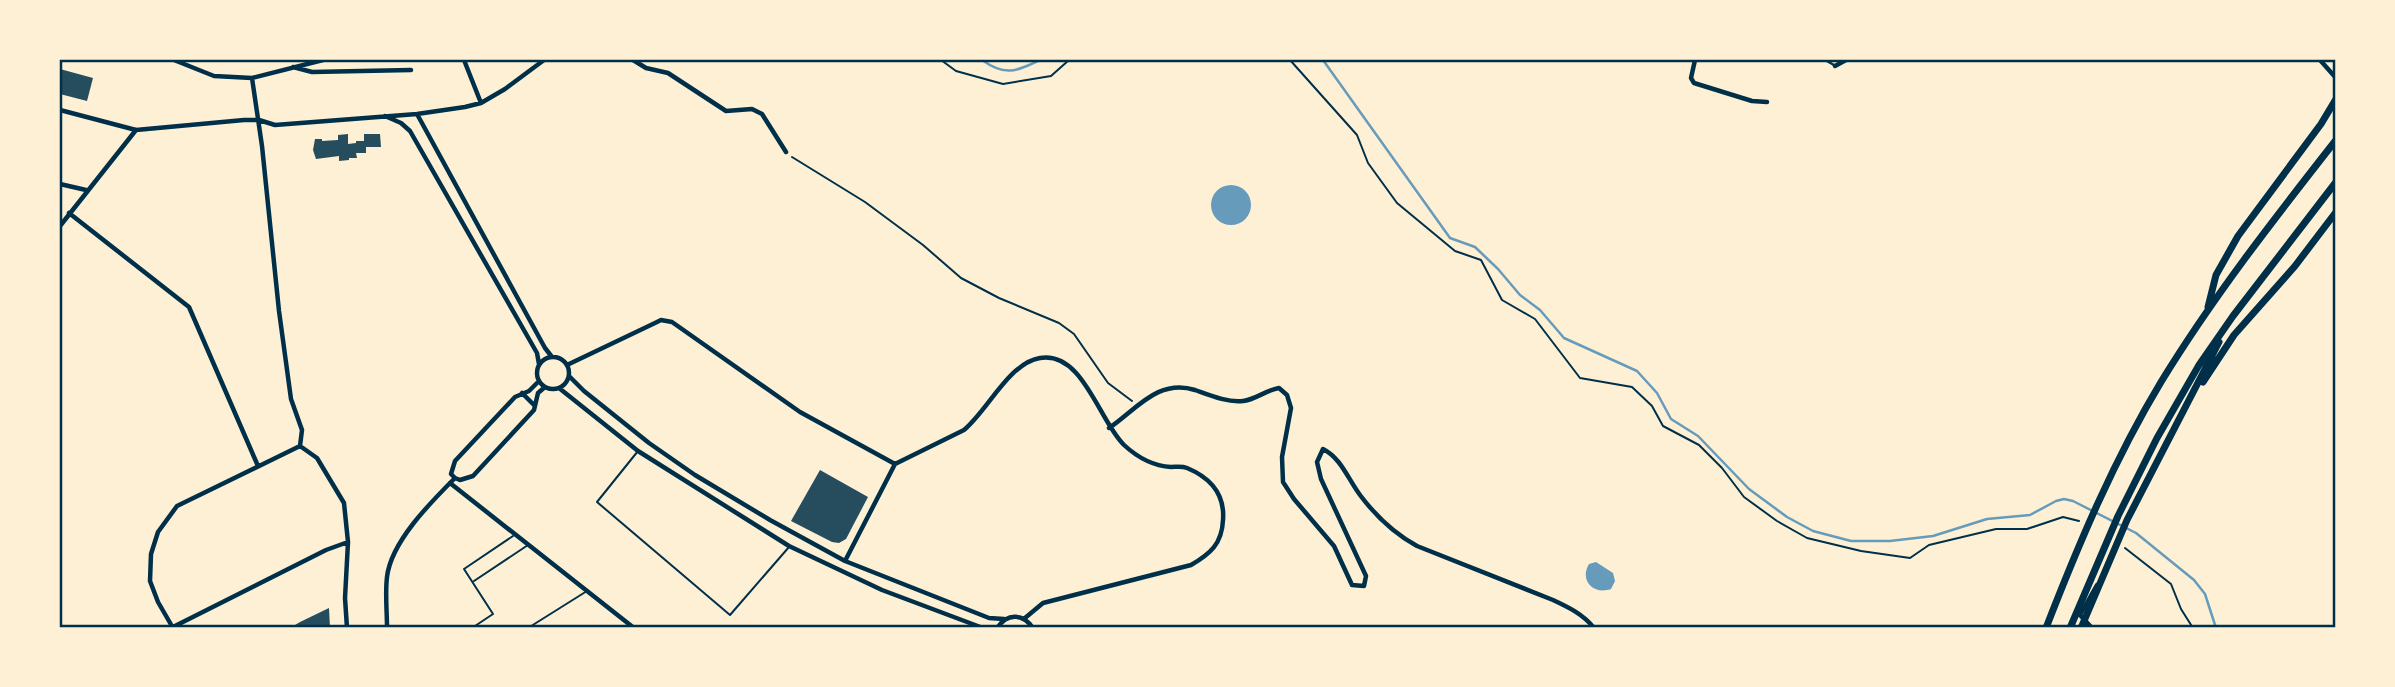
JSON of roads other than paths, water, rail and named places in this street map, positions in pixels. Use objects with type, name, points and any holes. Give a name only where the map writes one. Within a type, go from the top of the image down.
[{"type":"highway","points":[[2207,312],[2216,275],[2238,236],[2322,124],[2336,99]]},
{"type":"highway","points":[[2046,628],[2088,521],[2123,450],[2161,383],[2207,312],[2336,140]]},
{"type":"highway","points":[[2081,628],[2127,520],[2186,397],[2233,316],[2336,181]]},
{"type":"highway","points":[[2070,628],[2118,516],[2157,438],[2234,335],[2295,266],[2336,212]]},
{"type":"highway","points":[[2328,223],[2336,219]]},
{"type":"street","points":[[174,60],[214,76],[252,78],[323,60]]},
{"type":"street","points":[[464,60],[481,103]]},
{"type":"street","points":[[60,110],[136,130],[259,120],[275,125],[417,114],[481,103],[544,60]]},
{"type":"street","points":[[633,60],[646,68],[668,72],[726,111],[752,109],[762,114],[786,152]]},
{"type":"street","points":[[1695,60],[1691,78],[1694,83],[1752,101],[1767,102]]},
{"type":"street","points":[[1825,60],[1835,66],[1846,60]]},
{"type":"street","points":[[2320,60],[2336,78]]},
{"type":"street","points":[[293,67],[312,72],[411,70]]},
{"type":"street","points":[[252,78],[291,399],[302,430],[299,446]]},
{"type":"street","points":[[417,114],[489,249],[552,356]]},
{"type":"street","points":[[384,116],[401,123],[410,131],[537,353],[537,373],[539,381],[545,387],[559,388],[638,451],[789,546],[882,590],[982,628]]},
{"type":"street","points":[[60,226],[136,130]]},
{"type":"street","points":[[60,184],[86,190]]},
{"type":"street","points":[[69,213],[189,307],[258,466]]},
{"type":"street","points":[[567,365],[654,323],[667,320],[800,412],[895,464]]},
{"type":"street","points":[[539,364],[552,356],[560,358],[567,365],[569,376],[559,388]]},
{"type":"street","points":[[845,561],[895,464],[964,430],[973,423],[1017,369],[1028,361],[1048,357],[1062,361],[1079,375],[1110,428],[1124,446],[1142,459],[1159,466],[1185,467],[1209,481],[1224,506],[1223,530],[1217,546],[1191,565],[1043,603],[1025,618]]},
{"type":"street","points":[[569,376],[649,443],[695,475],[845,561],[989,618],[1004,620],[1018,616],[1025,618],[1033,627]]},
{"type":"street","points":[[539,381],[529,391],[515,397],[455,461],[451,474],[455,478],[460,480],[473,476],[534,410],[538,393],[545,387]]},
{"type":"street","points":[[1110,428],[1136,404],[1163,390],[1188,388],[1217,397],[1244,401],[1279,388],[1287,395],[1291,408],[1282,457],[1283,482],[1334,546],[1352,585],[1364,586],[1366,576],[1321,479],[1318,462],[1323,449],[1335,455],[1362,498],[1400,537],[1458,563],[1529,588],[1572,609],[1588,620],[1594,628]]},
{"type":"street","points":[[522,393],[535,405]]},
{"type":"street","points":[[299,446],[177,506],[158,532],[151,554],[150,581],[158,602],[173,627],[326,550],[348,542]]},
{"type":"street","points":[[299,446],[317,458],[344,503],[348,542],[345,598],[347,628]]},
{"type":"street","points":[[387,628],[387,578],[392,556],[401,540],[455,478]]},
{"type":"street","points":[[450,483],[634,628]]},
{"type":"street","points":[[2092,628],[2080,615],[2106,573]]},
{"type":"street","points":[[997,628],[1004,620]]},
{"type":"lane","points":[[638,451],[597,502],[730,615],[789,546]]},
{"type":"lane","points":[[472,628],[493,614],[464,569],[515,535]]},
{"type":"lane","points":[[472,582],[529,545]]},
{"type":"lane","points":[[528,628],[587,590]]},
{"type":"water","points":[[1231,185],[1239,186],[1245,191],[1250,197],[1250,213],[1245,219],[1239,224],[1231,225],[1223,224],[1217,219],[1212,213],[1211,205],[1212,197],[1217,191],[1223,186]]},
{"type":"water","points":[[1596,562],[1613,573],[1615,581],[1611,589],[1599,590],[1587,581],[1586,570],[1589,564]]},
{"type":"waterway","points":[[982,60],[1005,70],[1024,67],[1040,60]]},
{"type":"waterway","points":[[1323,60],[1450,238],[1475,247],[1520,295],[1540,310],[1564,338],[1637,371],[1657,393],[1671,419],[1698,436],[1749,489],[1787,517],[1813,531],[1851,541],[1890,541],[1933,536],[1987,519],[2030,515],[2056,501],[2073,501],[2136,533],[2194,580],[2205,594],[2216,628]]}]
